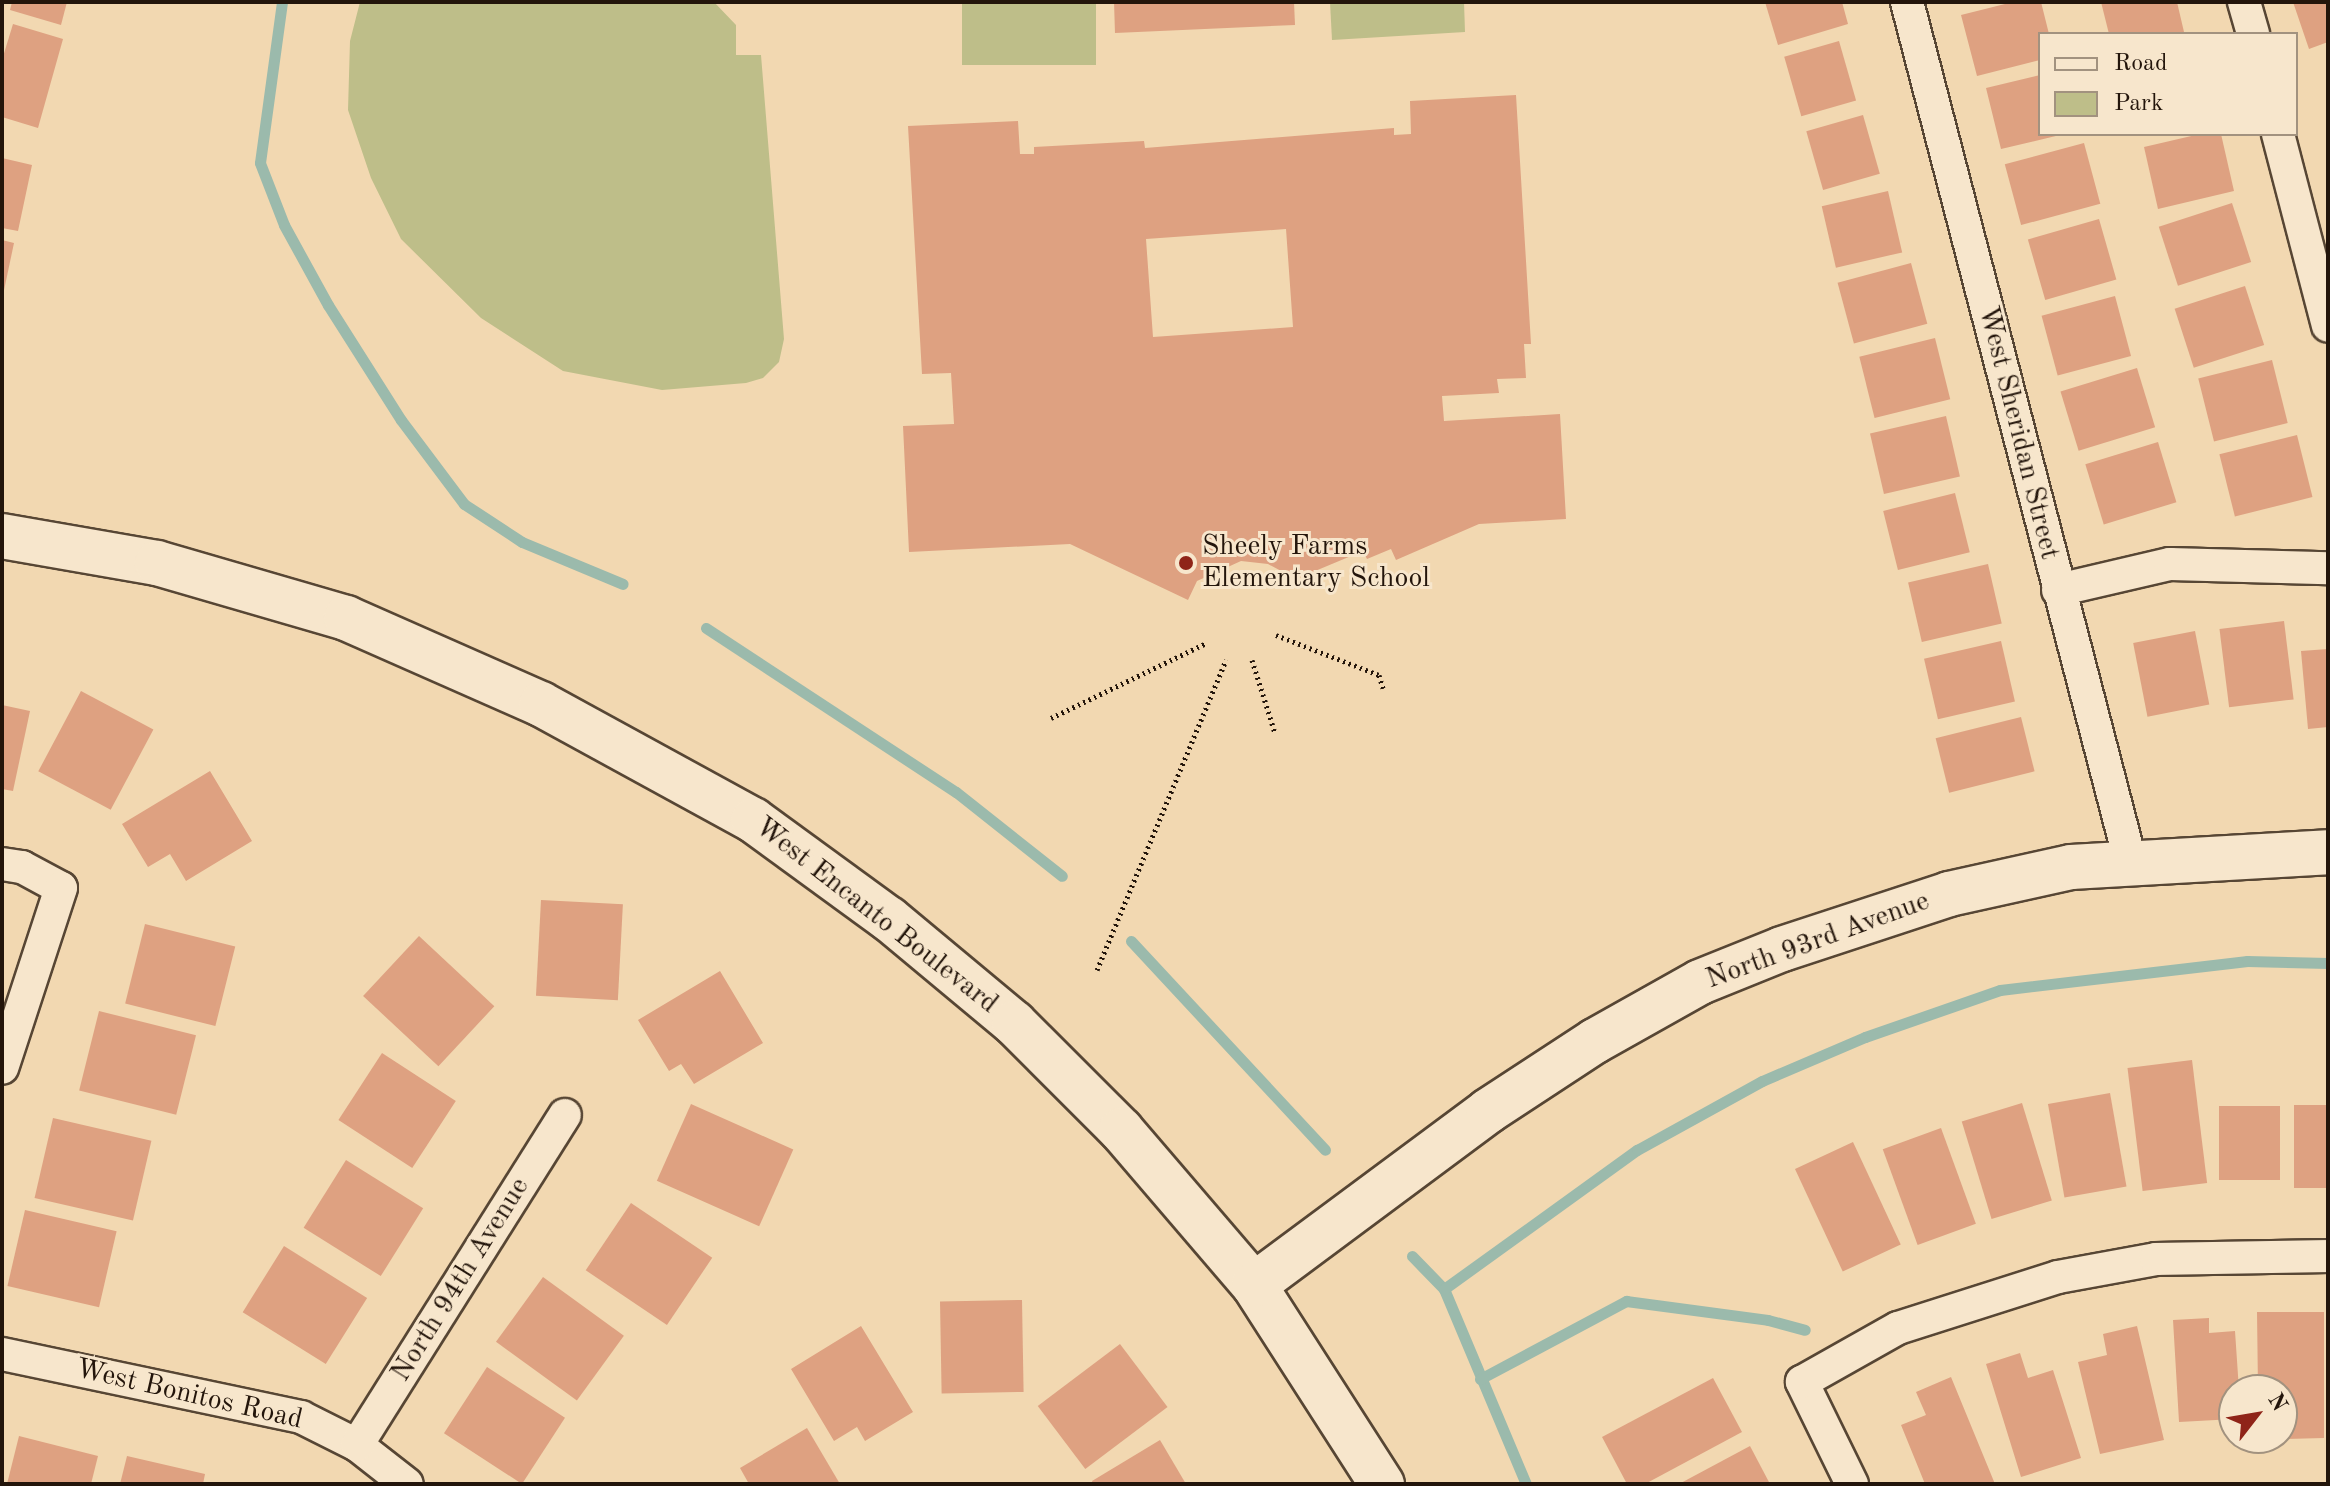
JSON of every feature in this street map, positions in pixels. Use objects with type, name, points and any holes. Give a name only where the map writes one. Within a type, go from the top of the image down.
[{"type":"street","name":"West Sheridan Street","points":[[1907,2],[2131,864]]},
{"type":"street","points":[[2244,2],[2252,32]]},
{"type":"street","points":[[2279,136],[2328,326]]},
{"type":"street","name":"West Encanto Boulevard","points":[[2,536],[54,542],[157,563],[346,618],[541,704],[753,820],[889,919],[1014,1023],[1166,1178],[1254,1285],[1382,1484]]},
{"type":"street","points":[[2058,590],[2170,564],[2328,568]]},
{"type":"street","name":"North 93rd Avenue","points":[[1254,1285],[1488,1111],[1595,1041],[1700,982],[1860,919],[1949,894],[2071,867],[2328,852]]},
{"type":"street","points":[[2,864],[22,867],[61,888],[2,1068]]},
{"type":"street","name":"North 94th Avenue","points":[[357,1445],[565,1115]]},
{"type":"street","points":[[1852,1484],[1802,1382],[1898,1328],[2058,1277],[2156,1259],[2328,1256]]},
{"type":"street","name":"West Bonitos Road","points":[[2,1354],[249,1403],[301,1417],[357,1445],[407,1484]]},
{"type":"path","points":[[1276,635],[1379,675],[1383,688]]},
{"type":"path","points":[[1051,718],[1206,643]]},
{"type":"path","points":[[1097,970],[1226,660]]},
{"type":"path","points":[[1252,660],[1275,733]]},
{"type":"green space","points":[[360,2],[714,2],[736,25],[736,55],[761,55],[784,339],[779,362],[763,378],[746,383],[662,390],[563,371],[481,318],[401,239],[371,178],[348,110],[350,41]]},
{"type":"green space","points":[[962,2],[1096,2],[1096,65],[962,65]]},
{"type":"green space","points":[[1330,2],[1464,2],[1465,32],[1332,40]]},
{"type":"building","points":[[12,2],[67,2],[61,25],[10,10]]},
{"type":"building","points":[[1114,2],[1294,2],[1295,25],[1115,33]]},
{"type":"building","points":[[1765,2],[1842,2],[1848,24],[1778,45]]},
{"type":"building","points":[[2013,2],[2041,2],[2048,32],[2038,32],[2038,61],[1977,76],[1961,15]]},
{"type":"building","points":[[2101,2],[2177,2],[2184,32],[2108,32]]},
{"type":"building","points":[[2293,2],[2328,2],[2328,42],[2309,49]]},
{"type":"building","points":[[13,24],[63,39],[38,128],[2,117],[2,60]]},
{"type":"building","points":[[1839,41],[1856,101],[1801,116],[1784,57]]},
{"type":"building","points":[[2038,75],[2038,136],[2056,136],[2001,149],[1986,88]]},
{"type":"building","points":[[1516,95],[1531,344],[1524,344],[1526,378],[1497,379],[1499,393],[1442,396],[1444,421],[1560,414],[1566,519],[1479,524],[1396,560],[1391,549],[1367,559],[1363,551],[1296,579],[1268,564],[1241,561],[1197,581],[1188,600],[1070,544],[909,552],[903,426],[954,424],[951,373],[922,374],[908,126],[1018,121],[1020,154],[1034,154],[1034,147],[1144,141],[1145,148],[1394,128],[1394,135],[1411,134],[1410,101]],"holes":[[[1286,229],[1293,327],[1153,337],[1146,239]]]},
{"type":"building","points":[[1863,115],[1880,174],[1823,190],[1806,131]]},
{"type":"building","points":[[2191,136],[2221,136],[2234,191],[2158,209],[2144,147]]},
{"type":"building","points":[[2084,143],[2100,204],[2021,225],[2005,164]]},
{"type":"building","points":[[2,158],[32,165],[18,231],[2,228]]},
{"type":"building","points":[[1888,191],[1902,252],[1836,268],[1822,206]]},
{"type":"building","points":[[2232,203],[2251,262],[2178,286],[2159,227]]},
{"type":"building","points":[[2099,219],[2116,280],[2045,300],[2028,239]]},
{"type":"building","points":[[2,240],[14,243],[3,295],[2,295]]},
{"type":"building","points":[[1911,263],[1927,324],[1854,344],[1838,283]]},
{"type":"building","points":[[2245,286],[2264,345],[2194,368],[2175,309]]},
{"type":"building","points":[[2115,296],[2131,356],[2058,376],[2042,316]]},
{"type":"building","points":[[1935,338],[1950,399],[1875,418],[1859,357]]},
{"type":"building","points":[[2272,360],[2288,423],[2214,441],[2198,378]]},
{"type":"building","points":[[2137,368],[2155,427],[2079,451],[2060,391]]},
{"type":"building","points":[[1946,416],[1960,476],[1884,494],[1870,434]]},
{"type":"building","points":[[2297,435],[2312,497],[2235,516],[2219,454]]},
{"type":"building","points":[[2158,442],[2176,502],[2104,524],[2085,464]]},
{"type":"building","points":[[1955,493],[1970,552],[1898,570],[1883,511]]},
{"type":"building","points":[[1988,564],[2002,623],[1922,642],[1908,582]]},
{"type":"building","points":[[2284,621],[2294,699],[2229,707],[2219,629]]},
{"type":"building","points":[[2195,631],[2209,705],[2147,717],[2133,643]]},
{"type":"building","points":[[2001,641],[2015,701],[1938,719],[1924,659]]},
{"type":"building","points":[[2328,649],[2328,727],[2308,729],[2301,651]]},
{"type":"building","points":[[81,691],[153,729],[111,810],[38,771]]},
{"type":"building","points":[[2,705],[30,711],[13,791],[2,789]]},
{"type":"building","points":[[2021,717],[2035,771],[1949,793],[1936,738]]},
{"type":"building","points":[[210,771],[252,841],[186,881],[170,854],[148,867],[122,824]]},
{"type":"building","points":[[541,900],[623,904],[618,1000],[536,996]]},
{"type":"building","points":[[145,924],[235,946],[215,1026],[125,1004]]},
{"type":"building","points":[[419,936],[494,1006],[438,1066],[363,996]]},
{"type":"building","points":[[720,971],[763,1043],[694,1084],[681,1064],[669,1071],[638,1020]]},
{"type":"building","points":[[99,1011],[196,1035],[176,1115],[79,1091]]},
{"type":"building","points":[[382,1053],[456,1101],[412,1168],[338,1120]]},
{"type":"building","points":[[2192,1060],[2207,1183],[2143,1191],[2127,1068]]},
{"type":"building","points":[[2110,1093],[2126,1187],[2064,1197],[2048,1104]]},
{"type":"building","points":[[2022,1103],[2052,1201],[1992,1219],[1962,1121]]},
{"type":"building","points":[[691,1104],[793,1150],[759,1226],[657,1181]]},
{"type":"building","points":[[2294,1105],[2328,1105],[2328,1188],[2294,1188]]},
{"type":"building","points":[[2219,1106],[2280,1106],[2280,1180],[2219,1180]]},
{"type":"building","points":[[53,1118],[151,1141],[133,1221],[35,1198]]},
{"type":"building","points":[[1941,1128],[1976,1224],[1918,1245],[1883,1149]]},
{"type":"building","points":[[1853,1142],[1901,1244],[1843,1271],[1795,1169]]},
{"type":"building","points":[[346,1160],[423,1208],[381,1276],[304,1228]]},
{"type":"building","points":[[631,1203],[712,1258],[667,1325],[586,1270]]},
{"type":"building","points":[[25,1210],[117,1231],[99,1307],[7,1286]]},
{"type":"building","points":[[284,1246],[367,1298],[326,1364],[243,1312]]},
{"type":"building","points":[[543,1277],[624,1336],[577,1400],[496,1342]]},
{"type":"building","points":[[1022,1300],[1024,1392],[942,1393],[940,1301]]},
{"type":"building","points":[[2257,1312],[2324,1312],[2324,1438],[2298,1439],[2298,1374],[2258,1374]]},
{"type":"building","points":[[2209,1318],[2209,1333],[2235,1331],[2238,1374],[2218,1374],[2218,1420],[2179,1422],[2173,1320]]},
{"type":"building","points":[[861,1326],[913,1412],[865,1441],[857,1427],[834,1441],[791,1369]]},
{"type":"building","points":[[2137,1326],[2164,1440],[2100,1454],[2078,1362],[2107,1355],[2103,1334]]},
{"type":"building","points":[[1120,1344],[1168,1407],[1085,1469],[1038,1406]]},
{"type":"building","points":[[2020,1353],[2028,1378],[2053,1370],[2081,1458],[2021,1477],[1986,1364]]},
{"type":"building","points":[[487,1367],[565,1418],[522,1484],[444,1433]]},
{"type":"building","points":[[1951,1377],[1995,1484],[1925,1484],[1901,1425],[1926,1415],[1916,1392]]},
{"type":"building","points":[[1713,1378],[1742,1432],[1645,1484],[1627,1484],[1602,1437]]},
{"type":"building","points":[[807,1428],[840,1484],[749,1484],[740,1468]]},
{"type":"building","points":[[19,1436],[98,1456],[91,1484],[7,1484]]},
{"type":"building","points":[[1160,1440],[1186,1484],[1093,1484],[1092,1481]]},
{"type":"building","points":[[1750,1446],[1770,1484],[1679,1484]]},
{"type":"building","points":[[127,1456],[205,1474],[203,1484],[120,1484]]},
{"type":"waterway","points":[[282,2],[260,163],[284,225],[328,305],[401,420],[464,504],[522,542],[623,584]]},
{"type":"waterway","points":[[706,628],[956,792],[1062,876]]},
{"type":"waterway","points":[[1131,941],[1325,1150]]},
{"type":"waterway","points":[[1444,1289],[1637,1150],[1762,1081],[1865,1037],[2000,990],[2247,961],[2328,963]]},
{"type":"waterway","points":[[1412,1256],[1444,1289],[1526,1484]]},
{"type":"waterway","points":[[1480,1379],[1626,1301],[1768,1320],[1805,1330]]},
{"type":"place","name":"Sheely Farms Elementary School","points":[[1186,563]]}]
